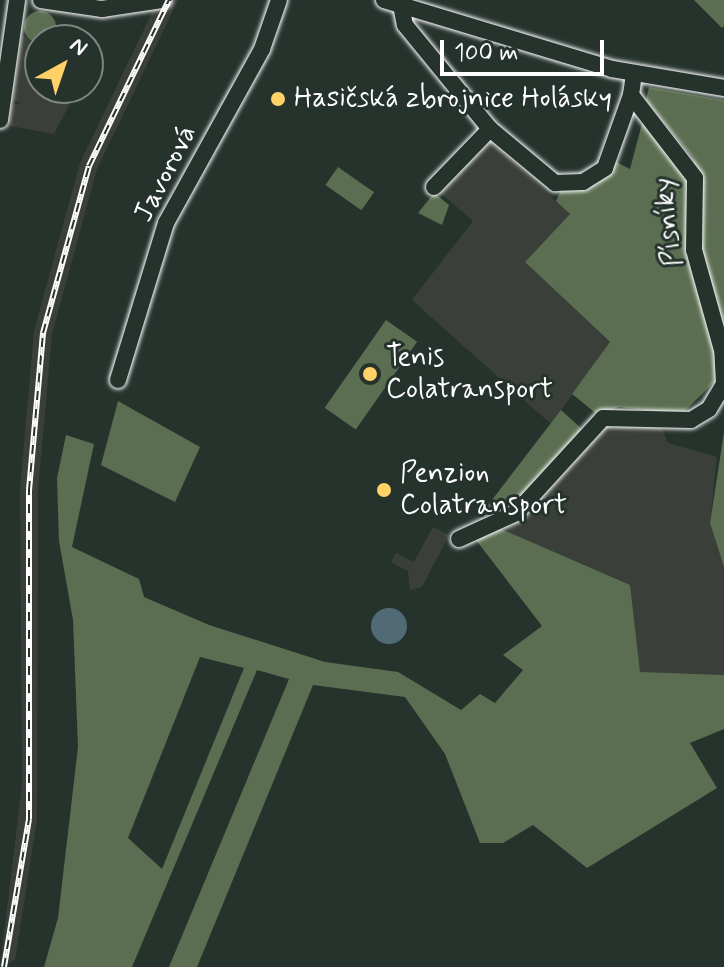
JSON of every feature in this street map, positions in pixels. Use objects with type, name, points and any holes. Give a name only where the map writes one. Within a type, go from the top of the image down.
[{"type":"street","points":[[0,120],[17,0]]},
{"type":"street","points":[[41,0],[102,9],[158,0]]},
{"type":"street","name":"Javorová","points":[[118,380],[166,223],[262,49],[279,0]]},
{"type":"street","points":[[384,0],[634,74],[724,88]]},
{"type":"street","points":[[401,5],[405,25],[490,129],[555,183],[583,182],[605,168],[631,95],[634,74]]},
{"type":"street","name":"Písníky","points":[[459,539],[516,513],[603,418],[691,420],[709,409],[724,384],[722,350],[694,250],[695,178],[631,95]]},
{"type":"street","points":[[434,187],[490,129]]},
{"type":"shaded area","points":[[158,0],[178,0],[97,169],[52,334],[38,490],[37,820],[15,960],[0,967],[22,785],[20,490],[34,331],[80,163]]},
{"type":"shaded area","points":[[22,36],[24,104],[70,104],[54,134],[10,126],[12,105],[21,103],[13,100]]},
{"type":"shaded area","points":[[490,141],[570,214],[525,262],[610,343],[551,424],[412,300],[473,221],[441,193]]},
{"type":"shaded area","points":[[605,423],[661,427],[668,443],[717,457],[710,523],[724,567],[724,675],[639,673],[494,526]]},
{"type":"shaded area","points":[[433,527],[449,535],[422,587],[410,590],[408,571],[391,562],[396,553],[414,562]]},
{"type":"green space","points":[[694,0],[724,0],[724,26],[722,28]]},
{"type":"green space","points":[[40,11],[52,15],[56,24],[24,24],[28,15]]},
{"type":"green space","points":[[649,87],[724,100],[724,335],[700,245],[701,178],[692,157],[646,100]]},
{"type":"green space","points":[[644,116],[689,177],[689,252],[714,337],[717,379],[682,414],[619,407],[598,415],[572,394],[610,342],[525,262],[570,214],[556,201],[561,190],[612,160],[630,169]]},
{"type":"green space","points":[[338,167],[374,192],[361,210],[325,185]]},
{"type":"green space","points":[[434,193],[449,205],[442,225],[418,213]]},
{"type":"green space","name":"Tenis Colatransport","points":[[386,320],[417,342],[356,429],[325,408]]},
{"type":"green space","points":[[118,401],[200,447],[175,502],[101,465]]},
{"type":"green space","points":[[561,410],[584,431],[528,497],[494,518],[485,509]]},
{"type":"green space","points":[[724,432],[724,567],[710,523]]},
{"type":"green space","points":[[66,435],[94,444],[72,547],[139,579],[144,597],[209,625],[325,662],[398,672],[461,710],[480,694],[495,703],[523,670],[503,655],[542,626],[476,540],[494,526],[630,585],[640,672],[724,675],[724,729],[690,743],[717,788],[587,868],[533,825],[503,843],[480,843],[445,754],[405,697],[313,685],[197,967],[169,967],[289,679],[257,670],[132,967],[44,967],[58,918],[78,747],[73,620],[59,541],[57,478]],"holes":[[[200,657],[244,668],[162,869],[128,838]]]},
{"type":"water","points":[[389,608],[401,614],[407,626],[401,638],[389,644],[377,638],[371,626],[377,614]]},
{"type":"railway","points":[[4,967],[29,819],[29,490],[43,333],[89,166],[169,0]]},
{"type":"place","name":"Hasičská zbrojnice Holásky","points":[[278,99]]},
{"type":"place","name":"Tenis Colatransport","points":[[370,374]]},
{"type":"place","name":"Penzion Colatransport","points":[[384,490]]}]
